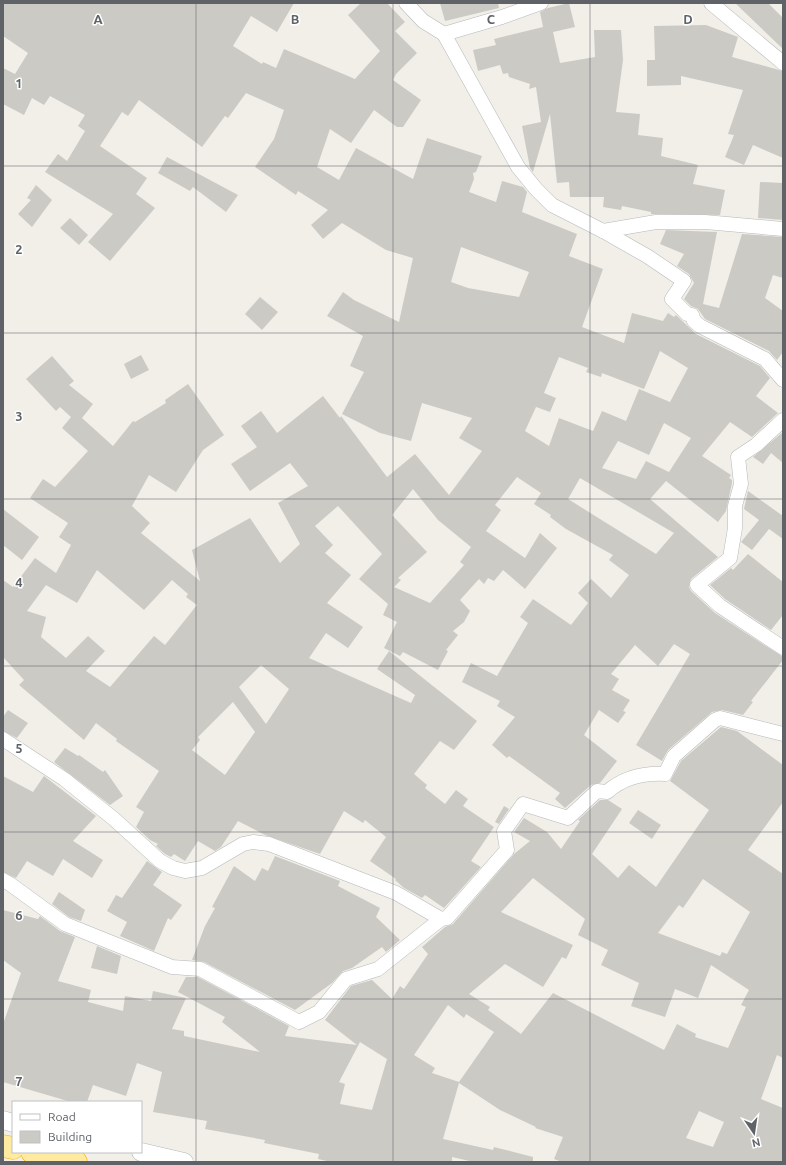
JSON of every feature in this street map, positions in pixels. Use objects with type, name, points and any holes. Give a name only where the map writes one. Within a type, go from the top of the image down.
[{"type":"highway","points":[[36,1153],[76,1162]]},
{"type":"street","points":[[406,3],[423,21],[444,34],[518,167],[536,189],[552,205],[603,231],[647,256],[684,281],[672,299],[687,314],[692,315],[694,321],[700,326],[764,359],[783,380]]},
{"type":"street","points":[[444,34],[502,17],[541,3]]},
{"type":"street","points":[[711,3],[783,63]]},
{"type":"street","points":[[603,231],[656,222],[705,222],[783,229]]},
{"type":"street","points":[[783,420],[756,445],[738,457],[741,484],[735,506],[735,528],[730,558],[698,585],[720,606],[783,648]]},
{"type":"street","points":[[3,880],[65,924],[172,967],[200,969],[299,1022],[318,1012],[346,979],[378,970],[441,919],[447,918],[506,850],[504,831],[523,804],[568,818],[597,791],[607,792],[617,783],[633,778],[652,774],[665,774],[674,756],[715,720],[720,718],[727,719],[744,726],[783,734]]},
{"type":"street","points":[[3,739],[64,779],[114,819],[160,861],[173,868],[185,871],[202,868],[243,844],[253,842],[269,844],[396,894],[441,919]]},
{"type":"street","points":[[142,1152],[184,1162]]},
{"type":"building","points":[[3,3],[294,3],[277,32],[251,16],[233,46],[262,64],[263,62],[276,68],[284,49],[355,79],[380,51],[348,15],[361,3],[387,3],[405,22],[395,31],[417,53],[396,74],[393,80],[421,100],[403,127],[397,127],[374,110],[351,143],[330,129],[317,167],[339,180],[356,148],[413,179],[427,138],[482,156],[476,172],[473,173],[474,179],[469,192],[496,202],[502,181],[523,187],[527,192],[522,212],[577,234],[569,256],[603,269],[582,327],[624,343],[632,313],[663,321],[668,313],[674,317],[676,315],[696,334],[760,366],[770,378],[756,396],[778,413],[752,437],[730,422],[702,456],[731,475],[729,478],[732,480],[732,483],[726,511],[718,522],[666,481],[650,499],[718,557],[691,579],[689,587],[691,591],[715,613],[783,657],[783,660],[751,701],[753,702],[743,715],[722,710],[712,712],[668,750],[662,761],[636,745],[690,654],[674,644],[658,666],[635,645],[611,674],[619,679],[612,690],[630,700],[623,711],[626,712],[618,723],[599,710],[584,735],[617,761],[600,783],[591,785],[565,808],[555,799],[560,793],[509,756],[507,758],[492,745],[515,717],[497,706],[500,701],[462,682],[471,663],[497,676],[528,623],[520,617],[533,599],[571,625],[588,603],[578,593],[591,579],[611,598],[629,575],[609,560],[613,555],[566,529],[550,517],[551,515],[534,504],[541,493],[517,477],[495,505],[501,510],[486,531],[525,558],[540,533],[557,548],[525,589],[503,570],[494,581],[488,578],[484,584],[479,579],[460,600],[470,611],[464,622],[453,631],[458,635],[446,650],[448,651],[438,670],[403,652],[400,656],[384,648],[397,622],[383,615],[388,604],[359,579],[382,554],[338,506],[315,526],[333,545],[325,553],[351,575],[327,603],[363,627],[348,648],[326,633],[309,658],[411,703],[415,695],[377,669],[389,651],[477,721],[454,750],[440,741],[414,774],[427,785],[425,788],[445,804],[456,790],[468,799],[463,806],[494,827],[471,861],[481,867],[444,908],[425,895],[422,898],[404,888],[395,880],[396,879],[370,861],[386,837],[365,820],[363,823],[344,811],[320,854],[265,835],[238,821],[221,847],[215,851],[198,841],[185,861],[174,854],[171,857],[165,854],[156,846],[158,844],[150,840],[136,827],[144,812],[136,807],[159,771],[116,741],[117,739],[96,723],[84,740],[19,685],[24,680],[3,657],[3,580],[13,587],[35,558],[56,573],[71,545],[59,537],[68,523],[30,498],[43,479],[55,487],[88,451],[62,428],[71,417],[60,407],[56,411],[26,379],[52,356],[74,381],[69,385],[93,404],[82,418],[113,446],[133,421],[135,422],[166,403],[165,400],[188,384],[224,435],[203,450],[176,492],[149,475],[132,506],[150,523],[141,533],[200,581],[192,550],[250,518],[280,563],[300,544],[278,503],[308,486],[290,463],[250,491],[231,464],[257,447],[241,426],[261,411],[277,433],[323,396],[340,418],[341,416],[387,477],[415,454],[449,495],[482,451],[459,438],[472,418],[422,403],[411,441],[380,433],[342,414],[364,372],[350,366],[363,336],[327,316],[343,292],[354,300],[399,322],[413,258],[386,250],[342,223],[323,239],[311,225],[328,210],[298,191],[296,195],[255,167],[274,139],[284,110],[246,93],[228,118],[225,116],[202,147],[139,100],[128,116],[122,112],[100,146],[147,178],[136,194],[155,208],[110,261],[88,242],[113,214],[45,172],[58,154],[67,161],[85,131],[78,126],[85,115],[50,96],[44,105],[32,98],[24,115],[3,104],[3,68],[15,74],[28,53],[3,36]],"holes":[[[461,247],[529,272],[519,297],[468,288],[451,282]],[[660,351],[688,368],[670,402],[639,389],[626,421],[602,411],[593,431],[559,418],[549,446],[525,431],[536,407],[550,412],[556,398],[544,393],[559,357],[588,368],[586,372],[601,377],[602,373],[644,389]],[[664,423],[691,438],[669,472],[646,461],[636,479],[602,468],[618,441],[649,455]],[[580,478],[674,533],[656,554],[568,499]],[[413,489],[438,520],[471,547],[460,562],[464,565],[430,603],[394,587],[401,580],[398,578],[427,552],[392,515]],[[97,570],[144,610],[172,580],[188,594],[186,597],[197,605],[165,645],[154,636],[110,687],[86,671],[105,651],[88,636],[66,658],[41,637],[46,617],[27,611],[46,585],[77,603]],[[261,665],[289,689],[266,724],[239,687]],[[233,702],[255,732],[225,775],[192,750],[200,740],[198,737]]]},
{"type":"building","points":[[440,3],[498,3],[499,8],[445,21]]},
{"type":"building","points":[[569,3],[575,27],[553,32],[560,63],[595,57],[594,30],[621,30],[623,60],[616,112],[640,114],[638,135],[663,138],[661,156],[698,165],[693,184],[725,190],[720,215],[651,214],[651,212],[622,206],[621,210],[603,207],[604,197],[570,197],[569,182],[557,183],[550,114],[533,172],[530,168],[522,126],[541,122],[536,87],[529,89],[530,84],[509,77],[508,73],[503,74],[500,65],[478,71],[473,50],[496,45],[494,39],[543,27],[540,12],[548,8]]},
{"type":"building","points":[[735,3],[768,3],[783,18],[783,49]]},
{"type":"building","points":[[706,25],[738,37],[732,57],[783,71],[783,158],[753,145],[744,165],[725,157],[734,135],[728,134],[743,90],[681,76],[681,85],[647,86],[647,60],[655,60],[654,26]]},
{"type":"building","points":[[167,157],[238,195],[226,212],[193,187],[190,191],[158,173]]},
{"type":"building","points":[[760,182],[783,183],[783,220],[758,218]]},
{"type":"building","points":[[36,185],[52,200],[32,227],[18,214],[31,200],[27,198]]},
{"type":"building","points":[[70,218],[88,235],[79,245],[60,228]]},
{"type":"building","points":[[666,230],[717,232],[703,304],[719,308],[742,234],[783,237],[783,278],[773,275],[765,298],[783,311],[783,352],[777,360],[769,351],[705,319],[698,309],[691,306],[684,299],[694,283],[689,274],[677,266],[684,254],[660,244]]},
{"type":"building","points":[[260,297],[278,312],[262,330],[245,314]]},
{"type":"building","points":[[141,355],[149,370],[131,379],[124,364]]},
{"type":"building","points":[[783,432],[783,463],[771,453],[763,464],[753,457]]},
{"type":"building","points":[[748,491],[783,516],[783,539],[769,529],[752,550],[741,542],[759,520],[744,509]]},
{"type":"building","points":[[3,509],[39,537],[22,560],[3,545]]},
{"type":"building","points":[[748,554],[783,582],[783,615],[771,630],[725,599],[710,585],[731,568],[733,570]]},
{"type":"building","points":[[8,710],[28,723],[17,738],[3,731],[3,717]]},
{"type":"building","points":[[721,727],[737,731],[783,765],[783,802],[748,850],[783,874],[783,1058],[777,1055],[761,1099],[783,1108],[783,1162],[562,1162],[554,1159],[563,1137],[535,1128],[536,1127],[500,1110],[459,1083],[443,1139],[493,1150],[494,1147],[533,1157],[533,1162],[474,1162],[452,1157],[452,1162],[331,1162],[318,1159],[319,1154],[264,1143],[265,1140],[205,1129],[207,1121],[153,1112],[162,1072],[137,1063],[126,1096],[93,1085],[87,1101],[68,1101],[3,1082],[3,1024],[21,973],[3,960],[3,910],[38,919],[40,916],[60,931],[75,937],[58,981],[91,990],[88,1002],[123,1011],[125,996],[151,1001],[153,991],[186,998],[172,1029],[184,1031],[184,1036],[260,1052],[222,1022],[225,1017],[178,992],[186,977],[198,977],[289,1026],[285,1036],[357,1045],[325,1020],[351,986],[372,980],[392,999],[400,986],[404,989],[428,954],[422,947],[445,927],[453,924],[514,854],[530,841],[514,832],[524,818],[547,832],[561,849],[580,821],[578,820],[600,800],[608,800],[622,809],[592,854],[618,878],[629,865],[656,887],[709,810],[670,781],[681,761]],"holes":[[[533,878],[585,919],[578,935],[608,950],[601,965],[639,983],[631,1006],[665,1017],[675,989],[698,998],[711,965],[749,990],[741,1005],[746,1007],[728,1048],[695,1037],[696,1034],[677,1024],[664,1050],[553,993],[521,1034],[488,1010],[490,1007],[469,994],[505,964],[543,987],[562,957],[566,959],[573,945],[501,912]],[[703,879],[750,912],[727,954],[722,952],[720,956],[658,933],[679,905],[683,908]],[[448,1005],[464,1018],[466,1014],[494,1032],[459,1082],[432,1073],[435,1068],[414,1055]],[[360,1042],[387,1059],[372,1110],[340,1104],[345,1084],[339,1082]],[[699,1111],[724,1122],[713,1147],[686,1138]]]},
{"type":"building","points":[[65,748],[78,756],[79,755],[103,772],[105,770],[123,796],[110,805],[54,762]]},
{"type":"building","points":[[3,776],[33,792],[44,776],[96,816],[73,841],[103,860],[92,878],[63,859],[53,876],[27,861],[16,878],[3,872]]},
{"type":"building","points":[[504,806],[509,809],[499,824],[495,822]]},
{"type":"building","points":[[638,810],[661,825],[652,839],[629,823]]},
{"type":"building","points":[[275,856],[340,881],[338,886],[380,908],[376,917],[400,940],[386,952],[382,947],[352,968],[343,971],[332,983],[295,1010],[204,962],[192,960],[205,926],[215,908],[212,907],[234,866],[255,881],[262,868],[268,871]]},
{"type":"building","points":[[147,861],[162,872],[153,885],[182,905],[171,920],[168,918],[154,951],[120,936],[127,922],[107,911],[116,895],[122,898]]},
{"type":"building","points":[[59,892],[85,910],[81,921],[69,917],[52,904]]},
{"type":"building","points":[[97,946],[121,956],[117,974],[91,968]]}]
